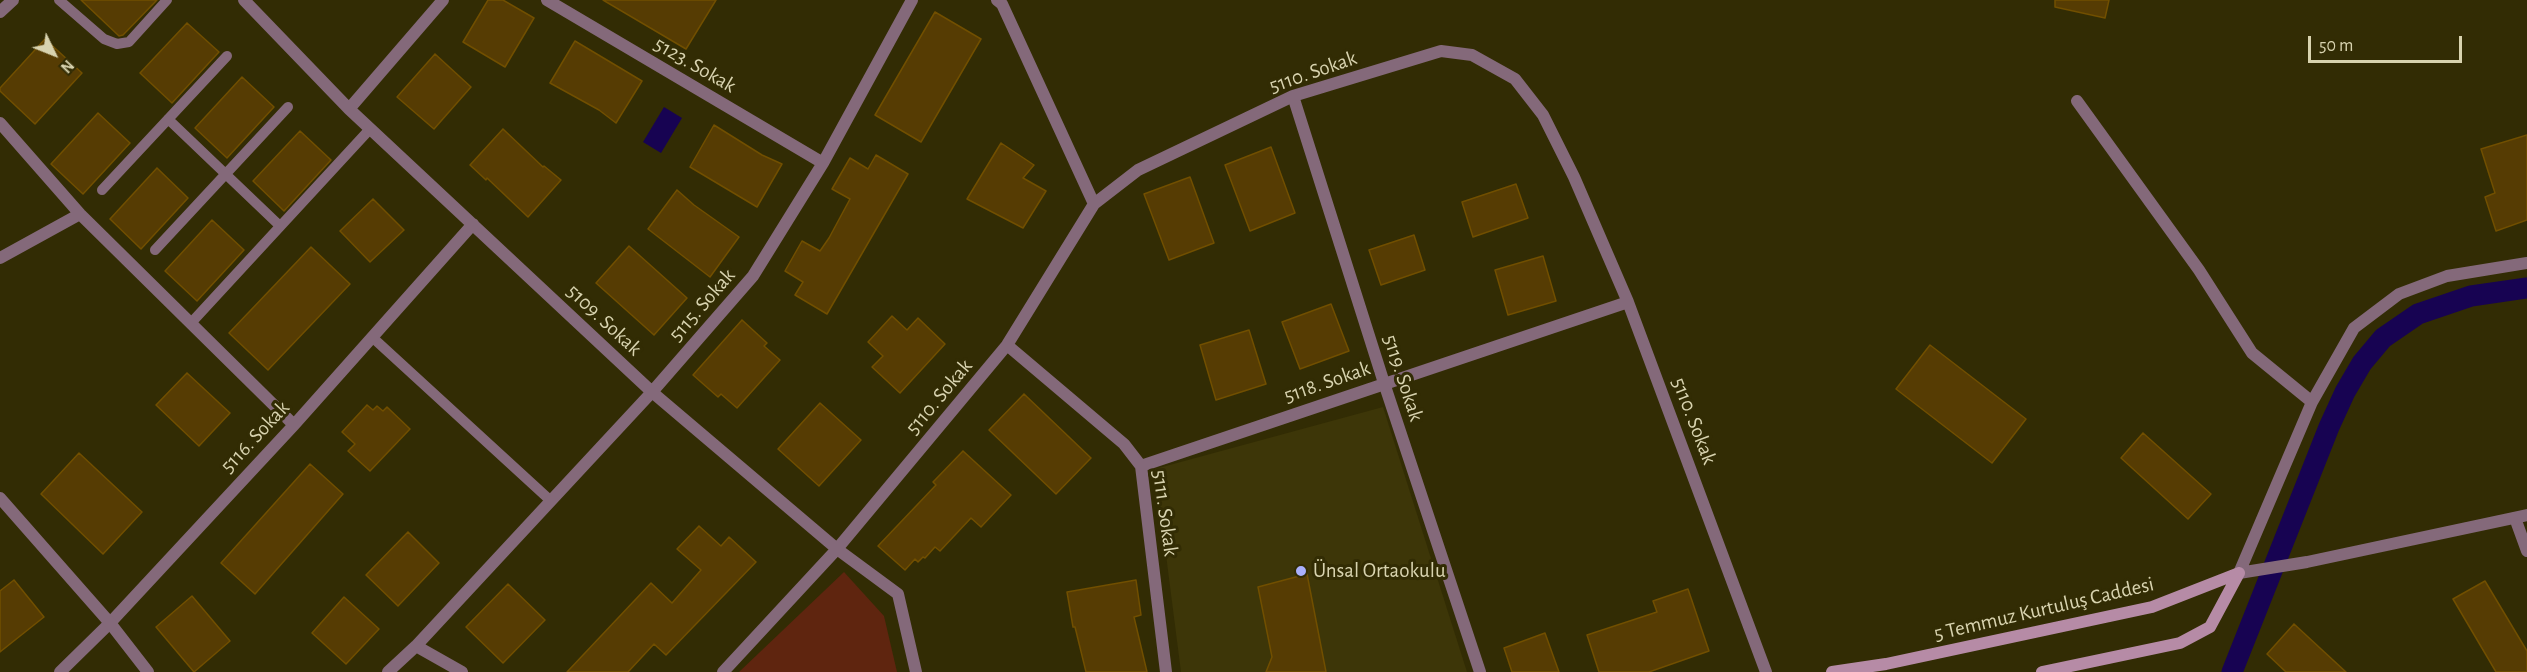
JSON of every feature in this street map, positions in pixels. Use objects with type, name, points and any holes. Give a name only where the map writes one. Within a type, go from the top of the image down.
[{"type":"main road","name":"5 Temmuz Kurtuluş Caddesi","points":[[1832,672],[1886,664],[2152,607],[2240,573]]},
{"type":"main road","points":[[2042,672],[2180,643],[2210,627],[2240,573]]},
{"type":"street","points":[[0,12],[13,0]]},
{"type":"street","name":"5109. Sokak","points":[[244,0],[349,109],[652,392],[837,549],[898,594],[916,672]]},
{"type":"street","points":[[349,109],[443,0]]},
{"type":"street","name":"5123. Sokak","points":[[547,0],[823,163]]},
{"type":"street","name":"5115. Sokak","points":[[388,672],[416,646],[652,392],[753,276],[823,163],[912,0]]},
{"type":"street","points":[[997,0],[1002,4],[1094,204]]},
{"type":"street","name":"5110. Sokak","points":[[723,672],[837,549],[1007,345],[1094,204],[1138,170],[1293,96],[1442,51],[1472,56],[1515,79],[1543,115],[1574,177],[1629,302],[1766,672]]},
{"type":"street","name":"5119. Sokak","points":[[1293,96],[1384,383],[1480,672]]},
{"type":"street","points":[[2077,102],[2199,270],[2252,353],[2313,402]]},
{"type":"street","points":[[0,123],[80,214],[294,425]]},
{"type":"street","points":[[0,258],[80,214]]},
{"type":"street","name":"5116. Sokak","points":[[60,672],[110,622],[294,425],[474,224]]},
{"type":"street","points":[[2240,573],[2313,402],[2354,328],[2400,294],[2446,276],[2527,263]]},
{"type":"street","name":"5118. Sokak","points":[[1142,466],[1629,302]]},
{"type":"street","name":"5111. Sokak","points":[[1007,345],[1124,444],[1142,466],[1166,672]]},
{"type":"street","points":[[0,498],[110,622],[148,672]]},
{"type":"street","points":[[2240,573],[2307,562],[2521,516],[2527,551]]},
{"type":"street","points":[[416,646],[462,672]]},
{"type":"lane","points":[[59,0],[104,39],[117,44],[129,42],[167,0]]},
{"type":"lane","points":[[102,190],[227,56]]},
{"type":"lane","points":[[155,250],[288,108]]},
{"type":"lane","points":[[168,119],[280,226]]},
{"type":"lane","points":[[191,323],[370,129]]},
{"type":"lane","points":[[372,337],[551,501]]},
{"type":"shaded area","points":[[664,107],[682,118],[661,153],[643,142]]},
{"type":"shaded area","name":"Ünsal Ortaokulu","points":[[1383,407],[1467,672],[1181,672],[1155,469]]},
{"type":"shaded area","points":[[844,572],[884,616],[897,672],[739,672]]},
{"type":"building","points":[[81,0],[157,0],[123,35],[119,36]]},
{"type":"building","points":[[488,0],[503,0],[534,18],[505,67],[463,42]]},
{"type":"building","points":[[603,0],[716,0],[686,49]]},
{"type":"building","points":[[2055,0],[2109,0],[2105,18],[2055,7]]},
{"type":"building","points":[[935,12],[981,39],[921,142],[875,115]]},
{"type":"building","points":[[187,23],[219,52],[172,103],[140,73]]},
{"type":"building","points":[[45,39],[82,73],[35,124],[0,91],[0,88]]},
{"type":"building","points":[[575,41],[642,81],[616,123],[599,110],[550,83]]},
{"type":"building","points":[[435,54],[471,87],[434,129],[397,97]]},
{"type":"building","points":[[242,77],[274,107],[227,158],[195,128]]},
{"type":"building","points":[[98,113],[130,143],[83,194],[51,164]]},
{"type":"building","points":[[714,125],[762,155],[782,164],[757,207],[690,167]]},
{"type":"building","points":[[503,129],[543,167],[561,180],[528,217],[470,165]]},
{"type":"building","points":[[300,131],[331,160],[284,211],[253,181]]},
{"type":"building","points":[[2527,135],[2527,220],[2496,231],[2485,197],[2495,193],[2481,149]]},
{"type":"building","points":[[1001,143],[1034,165],[1023,178],[1046,191],[1023,228],[967,199]]},
{"type":"building","points":[[1271,147],[1295,213],[1250,231],[1225,165]]},
{"type":"building","points":[[876,155],[908,174],[827,314],[795,295],[803,282],[785,271],[802,241],[820,251],[829,238],[850,199],[832,189],[850,158],[868,169]]},
{"type":"building","points":[[157,168],[188,198],[141,249],[110,219]]},
{"type":"building","points":[[1190,177],[1214,243],[1169,260],[1144,194]]},
{"type":"building","points":[[1516,184],[1528,218],[1473,237],[1462,202]]},
{"type":"building","points":[[677,190],[739,237],[710,277],[648,229]]},
{"type":"building","points":[[373,199],[404,230],[370,262],[340,231]]},
{"type":"building","points":[[212,220],[244,250],[197,301],[165,271]]},
{"type":"building","points":[[1414,235],[1425,270],[1381,285],[1369,250]]},
{"type":"building","points":[[629,246],[687,298],[654,335],[596,283]]},
{"type":"building","points":[[311,247],[350,284],[268,370],[229,333]]},
{"type":"building","points":[[1543,256],[1556,301],[1508,315],[1495,270]]},
{"type":"building","points":[[1331,304],[1349,351],[1300,369],[1282,322]]},
{"type":"building","points":[[892,316],[907,330],[918,318],[945,344],[900,393],[872,367],[883,356],[868,342]]},
{"type":"building","points":[[742,320],[767,343],[764,346],[780,360],[737,408],[721,394],[718,397],[693,375]]},
{"type":"building","points":[[1249,330],[1266,384],[1216,400],[1200,345]]},
{"type":"building","points":[[1930,345],[2026,419],[1992,463],[1896,389]]},
{"type":"building","points":[[187,373],[230,413],[199,446],[156,405]]},
{"type":"building","points":[[1024,394],[1091,458],[1056,494],[989,430]]},
{"type":"building","points":[[820,403],[861,440],[819,486],[778,449]]},
{"type":"building","points":[[367,405],[373,410],[377,406],[383,411],[387,407],[410,429],[370,471],[348,451],[355,444],[342,432]]},
{"type":"building","points":[[2143,433],[2211,494],[2188,519],[2121,458]]},
{"type":"building","points":[[963,451],[1011,495],[981,527],[971,518],[940,551],[935,547],[925,558],[923,557],[918,562],[915,559],[905,570],[878,546],[936,485],[933,482]]},
{"type":"building","points":[[79,453],[142,512],[103,554],[41,494]]},
{"type":"building","points":[[310,464],[343,494],[255,594],[221,563]]},
{"type":"building","points":[[699,526],[721,546],[729,537],[756,562],[666,655],[654,644],[628,672],[567,672],[651,583],[672,603],[701,570],[677,549]]},
{"type":"building","points":[[408,532],[439,563],[398,606],[366,575]]},
{"type":"building","points":[[1307,574],[1326,672],[1266,672],[1272,657],[1258,587]]},
{"type":"building","points":[[14,580],[44,617],[0,652],[0,591]]},
{"type":"building","points":[[1136,580],[1141,615],[1134,617],[1147,672],[1086,672],[1075,627],[1073,627],[1067,592]]},
{"type":"building","points":[[2485,581],[2527,651],[2527,672],[2496,672],[2453,599]]},
{"type":"building","points":[[508,584],[545,620],[503,663],[466,627]]},
{"type":"building","points":[[1688,589],[1709,651],[1649,672],[1599,672],[1587,635],[1657,612],[1653,601]]},
{"type":"building","points":[[192,596],[230,641],[194,672],[156,627]]},
{"type":"building","points":[[344,597],[379,629],[346,664],[312,633]]},
{"type":"building","points":[[2294,624],[2346,672],[2286,672],[2267,654]]},
{"type":"building","points":[[1545,633],[1559,672],[1512,672],[1504,648]]},
{"type":"waterway","points":[[2232,672],[2329,427],[2345,392],[2362,363],[2383,338],[2418,314],[2471,296],[2527,288]]},
{"type":"place","name":"Ünsal Ortaokulu","points":[[1301,571]]}]
